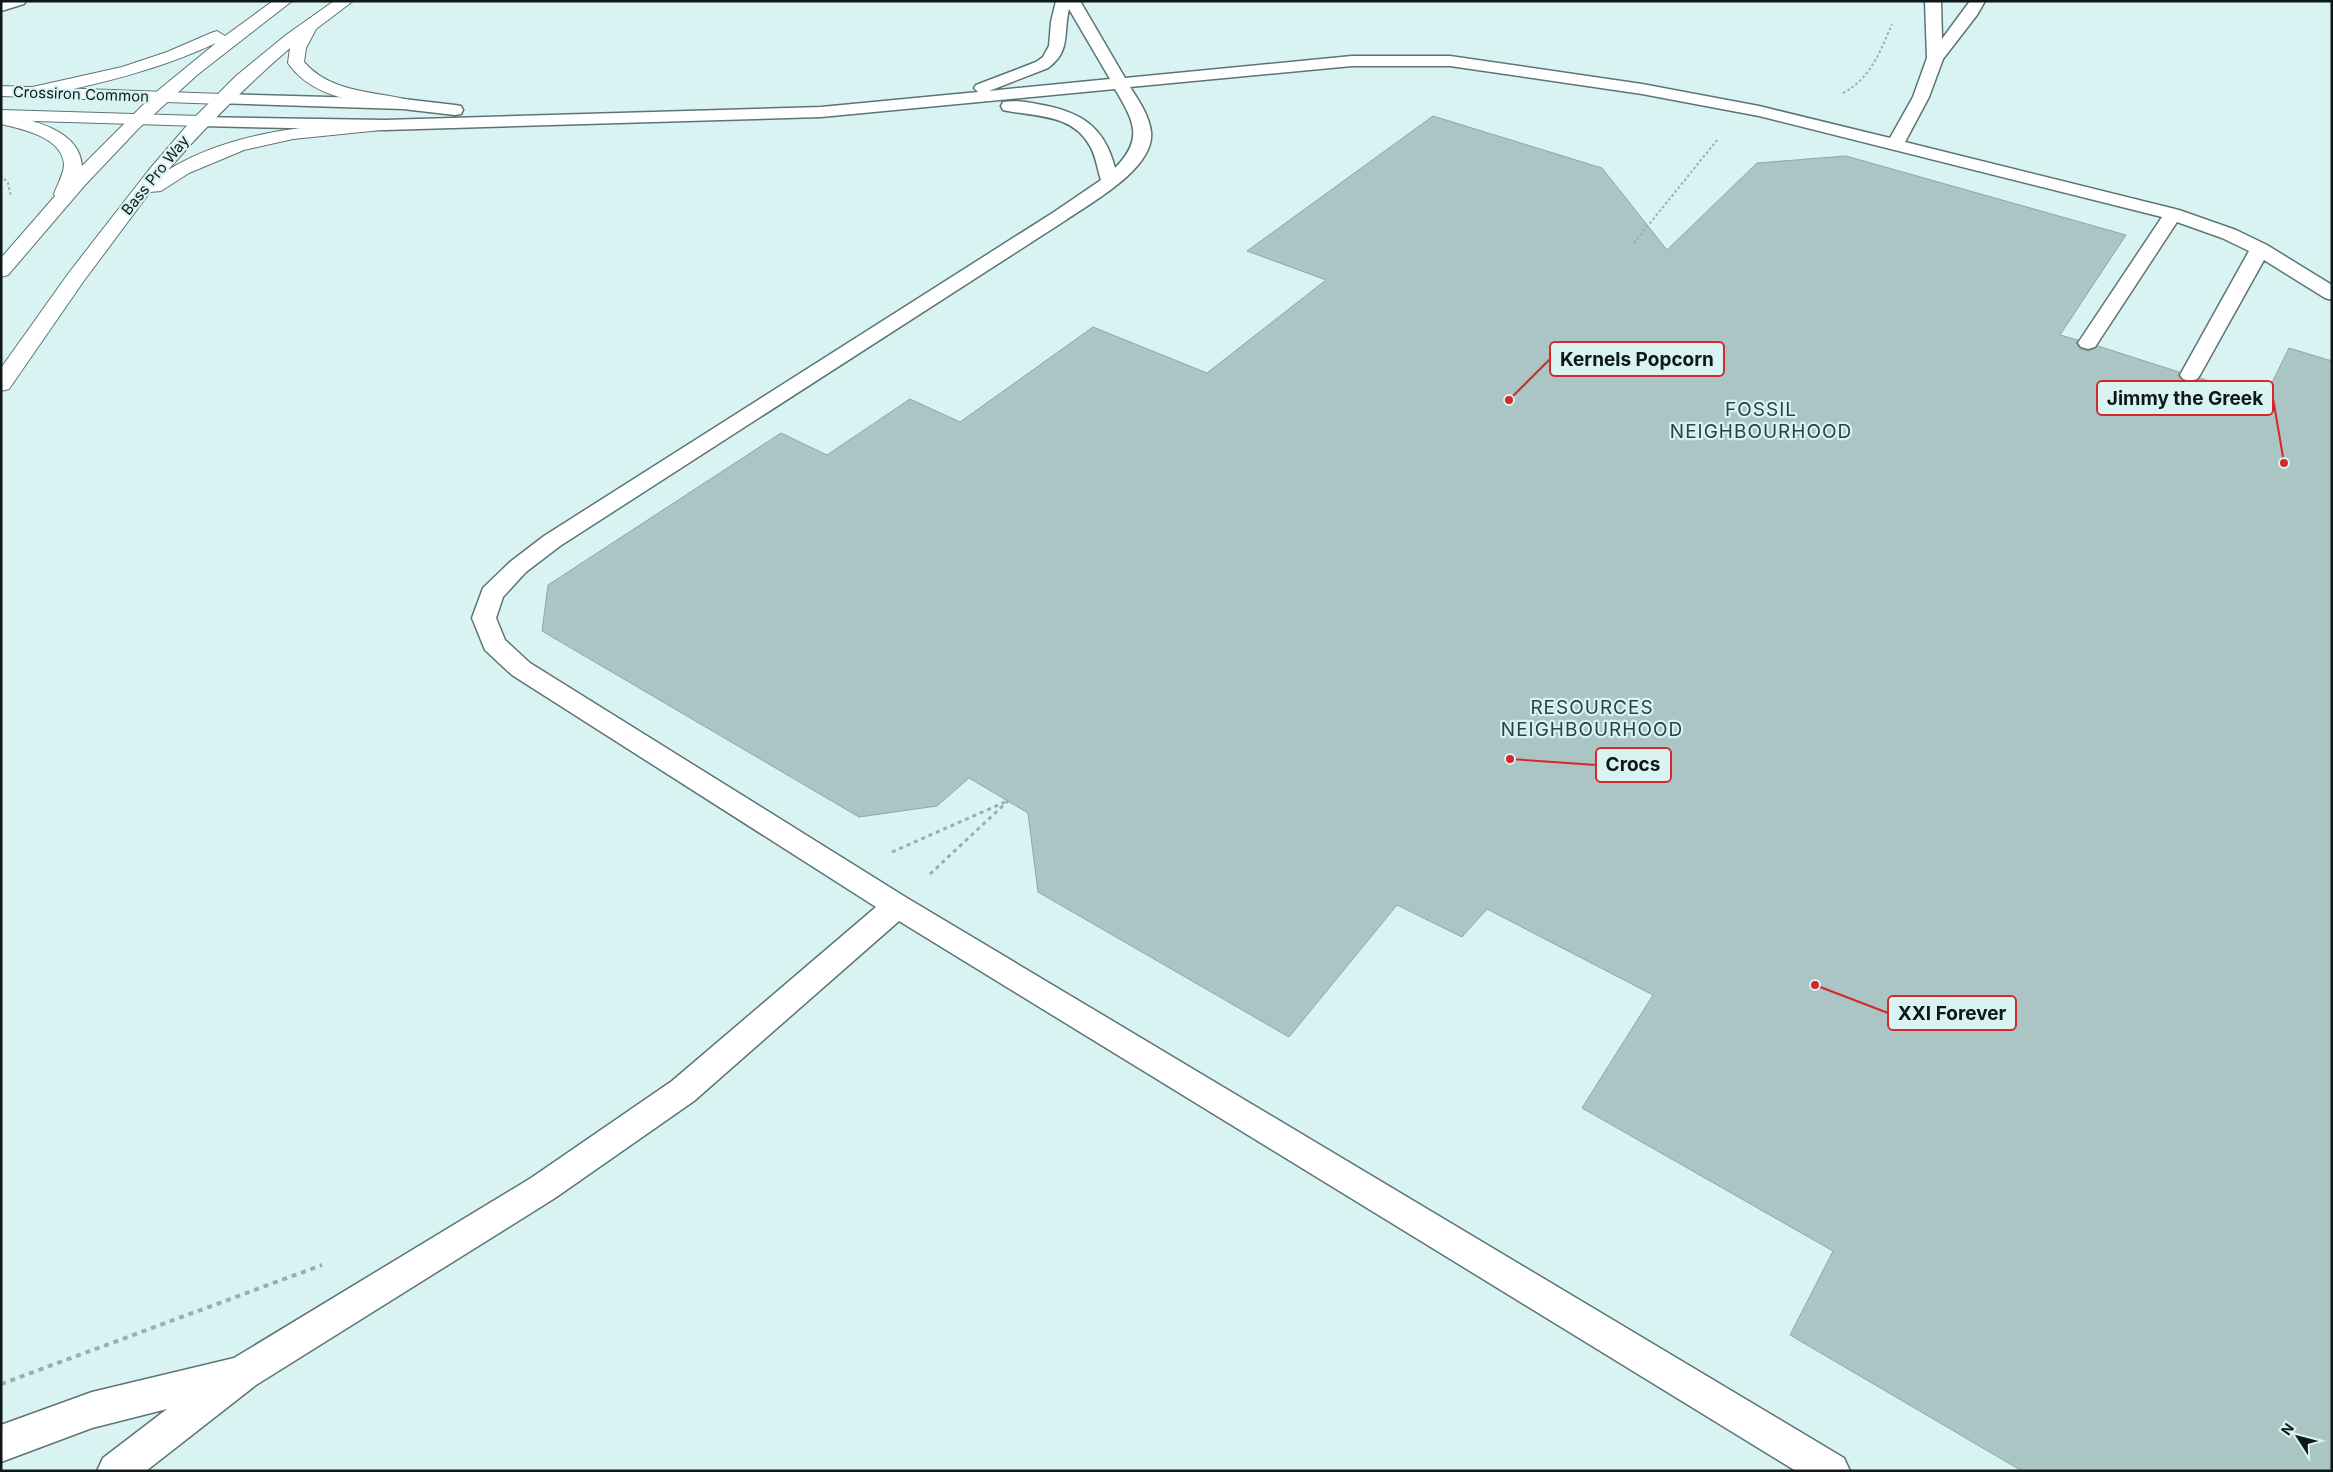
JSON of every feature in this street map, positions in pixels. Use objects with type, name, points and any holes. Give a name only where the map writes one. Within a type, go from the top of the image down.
[{"type":"street","points":[[34,92],[138,68],[196,46],[266,12],[284,1]]},
{"type":"street","name":"Bass Pro Way","points":[[1,384],[130,204],[173,150],[222,99],[270,55],[345,1]]},
{"type":"street","points":[[1,271],[62,196],[137,118],[191,70],[266,12]]},
{"type":"street","points":[[310,26],[298,48],[296,63],[303,74],[320,85],[403,104]]},
{"type":"street","name":"Crossiron Common","points":[[1,91],[222,99]]},
{"type":"street","points":[[1,117],[54,137],[66,148],[73,164],[62,196]]},
{"type":"street","name":"Crossiron Common","points":[[1,117],[137,118],[201,121]]},
{"type":"street","points":[[130,204],[180,169],[210,154],[250,140],[291,133],[385,126]]},
{"type":"lane","points":[[1,7],[19,1]]},
{"type":"lane","points":[[951,100],[1042,65],[1051,59],[1059,43],[1059,21],[1064,1]]},
{"type":"lane","points":[[1072,1],[1139,116],[1142,143],[1130,163],[1060,216],[552,541],[518,567],[492,594],[484,618],[494,644],[521,669],[897,906],[1831,1471]]},
{"type":"lane","points":[[1933,1],[1935,58]]},
{"type":"lane","points":[[1895,144],[1921,97],[1935,58],[1972,12],[1978,1]]},
{"type":"lane","points":[[201,121],[385,126],[821,112],[1121,85],[1352,61],[1450,61],[1642,89],[1741,108],[1895,144],[2174,214],[2230,234],[2260,249],[2332,294]]},
{"type":"lane","points":[[222,99],[403,104],[553,120]]},
{"type":"lane","points":[[951,100],[1046,110],[1079,122],[1098,143],[1110,180]]},
{"type":"lane","points":[[2088,343],[2174,214]]},
{"type":"lane","points":[[2190,375],[2260,249]]},
{"type":"lane","points":[[116,1471],[243,1373],[543,1188],[683,1091],[897,906]]},
{"type":"lane","points":[[1,1444],[92,1410],[243,1373]]},
{"type":"path","points":[[1843,93],[1864,81],[1875,63],[1895,18]]},
{"type":"path","points":[[1634,243],[1704,158],[1741,108]]},
{"type":"path","points":[[890,853],[1008,801],[897,906]]},
{"type":"path","points":[[1,1384],[314,1269],[331,1260]]},
{"type":"building","points":[[1433,116],[1602,168],[1667,250],[1757,163],[1846,156],[2126,235],[2060,335],[2078,340],[2076,343],[2080,349],[2089,351],[2098,346],[2179,372],[2178,376],[2182,381],[2191,383],[2200,378],[2264,399],[2289,348],[2332,361],[2332,1471],[2022,1471],[1790,1335],[1833,1251],[1582,1108],[1653,995],[1487,909],[1462,937],[1397,905],[1289,1037],[1038,892],[1028,813],[969,778],[937,806],[859,817],[542,631],[548,585],[781,433],[827,455],[910,399],[960,422],[1093,327],[1207,373],[1326,280],[1247,251]]},
{"type":"place","name":"Kernels Popcorn","points":[[1509,400]]},
{"type":"place","name":"Jimmy the Greek","points":[[2284,463]]},
{"type":"place","name":"Crocs","points":[[1510,759]]},
{"type":"place","name":"XXI Forever","points":[[1815,985]]},
{"type":"district","name":"FOSSIL NEIGHBOURHOOD","points":[[1761,420]]},
{"type":"district","name":"RESOURCES NEIGHBOURHOOD","points":[[1592,718]]}]
